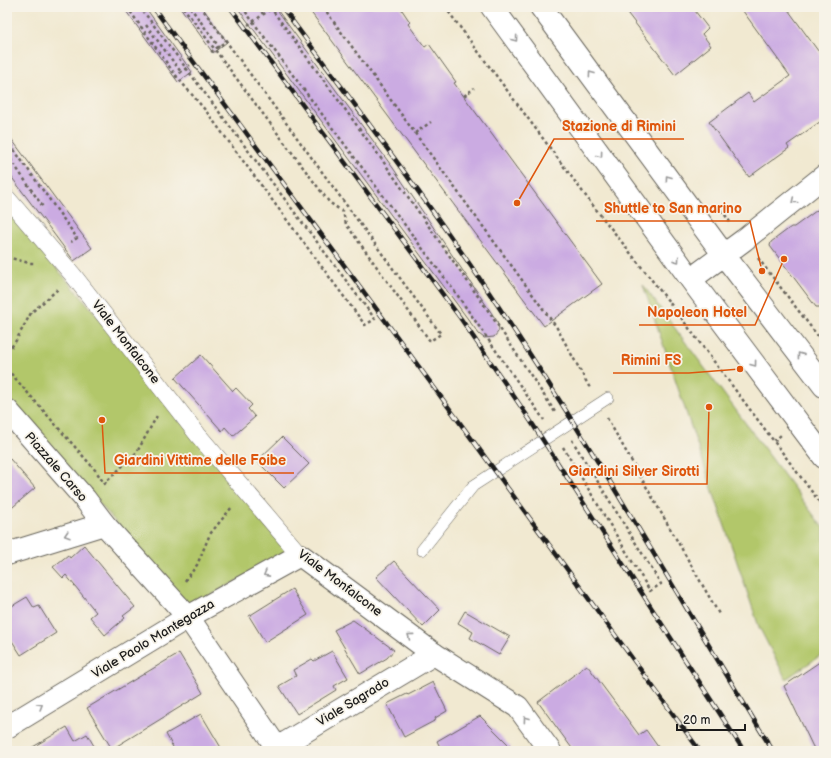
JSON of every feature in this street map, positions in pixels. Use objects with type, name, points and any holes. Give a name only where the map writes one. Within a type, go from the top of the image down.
[{"type":"street","points":[[492,7],[691,279],[821,448]]},
{"type":"street","points":[[542,7],[724,255],[824,386]]},
{"type":"street","points":[[691,279],[744,240],[824,176]]},
{"type":"street","name":"Viale Monfalcone","points":[[7,198],[73,275],[198,435],[300,555],[434,654],[518,707],[549,751]]},
{"type":"street","name":"Piazzale Carso","points":[[7,410],[104,524],[188,617],[276,750]]},
{"type":"street","points":[[7,554],[104,524]]},
{"type":"street","name":"Viale Paolo Mantegazza","points":[[7,727],[188,617],[300,555]]},
{"type":"street","name":"Viale Sagrado","points":[[276,750],[434,654]]},
{"type":"lane","points":[[422,550],[473,486],[604,401]]},
{"type":"path","points":[[127,7],[176,76],[206,111],[365,325],[374,319],[140,7]]},
{"type":"path","points":[[184,7],[329,202],[343,212],[346,224],[430,341],[441,334],[228,41],[201,7]]},
{"type":"path","points":[[190,7],[219,47]]},
{"type":"path","points":[[242,7],[252,21],[458,296],[553,433],[650,591],[661,584],[564,427],[485,306],[380,157],[272,8],[252,21],[248,25]]},
{"type":"path","points":[[258,7],[263,14]]},
{"type":"path","points":[[322,7],[557,328],[604,401],[719,614]]},
{"type":"path","points":[[445,7],[591,203],[673,307],[824,508]]},
{"type":"path","points":[[146,25],[181,72]]},
{"type":"path","points":[[211,52],[228,41]]},
{"type":"path","points":[[176,76],[190,66]]},
{"type":"path","points":[[464,96],[474,88]]},
{"type":"path","points":[[415,133],[431,122]]},
{"type":"path","points":[[7,140],[77,238],[69,244]]},
{"type":"path","points":[[7,154],[47,212]]},
{"type":"path","points":[[7,351],[14,344],[31,313],[73,275]]},
{"type":"path","points":[[84,499],[104,484],[137,452],[168,397]]},
{"type":"path","points":[[208,607],[185,581],[197,565],[210,534],[230,511],[243,488]]},
{"type":"green space","points":[[7,211],[97,315],[289,552],[190,607],[7,398]]},
{"type":"green space","points":[[643,285],[824,529],[824,653],[786,679],[759,627]]},
{"type":"building","points":[[123,7],[145,7],[192,72],[178,82]]},
{"type":"building","points":[[180,7],[202,7],[227,42],[213,53]]},
{"type":"building","points":[[237,7],[275,7],[393,168],[497,321],[499,329],[494,337],[484,338],[479,334]]},
{"type":"building","points":[[307,7],[400,7],[410,22],[408,24],[425,47],[429,44],[456,82],[454,83],[602,284],[544,326]]},
{"type":"building","points":[[637,7],[692,7],[708,28],[702,34],[711,46],[675,75],[628,14]]},
{"type":"building","points":[[740,7],[786,7],[824,59],[824,119],[787,145],[789,148],[749,177],[709,122],[748,93],[754,102],[790,76]]},
{"type":"building","points":[[7,133],[92,248],[74,261],[7,171]]},
{"type":"building","points":[[824,205],[824,305],[816,307],[770,246],[771,242]]},
{"type":"building","points":[[201,355],[233,391],[236,388],[252,405],[248,409],[255,417],[233,436],[225,427],[222,431],[175,378]]},
{"type":"building","points":[[282,437],[309,464],[284,488],[257,461]]},
{"type":"building","points":[[10,459],[35,488],[7,512],[7,461]]},
{"type":"building","points":[[84,545],[135,607],[123,616],[125,618],[105,635],[90,617],[96,612],[66,575],[63,578],[53,567],[68,555],[70,558]]},
{"type":"building","points":[[394,561],[440,610],[423,627],[376,577]]},
{"type":"building","points":[[292,589],[308,615],[265,642],[249,616]]},
{"type":"building","points":[[27,597],[34,608],[39,606],[56,633],[21,655],[7,633],[11,630],[7,623],[7,609]]},
{"type":"building","points":[[465,611],[510,637],[499,655],[470,638],[473,632],[458,623]]},
{"type":"building","points":[[353,620],[394,650],[387,658],[360,674],[334,630]]},
{"type":"building","points":[[332,651],[348,678],[334,686],[336,690],[297,714],[279,686],[296,676],[293,670],[312,659],[314,661]]},
{"type":"building","points":[[179,653],[203,693],[112,749],[87,708]]},
{"type":"building","points":[[824,659],[824,751],[820,751],[813,747],[784,686]]},
{"type":"building","points":[[587,665],[639,735],[646,730],[661,751],[574,751],[538,702]]},
{"type":"building","points":[[433,682],[447,711],[435,718],[436,720],[404,737],[387,704]]},
{"type":"building","points":[[201,714],[223,751],[175,751],[166,734]]},
{"type":"building","points":[[480,716],[511,747],[504,751],[442,751],[437,741]]},
{"type":"building","points":[[67,727],[75,741],[87,734],[97,751],[26,751]]},
{"type":"railway","points":[[153,7],[392,330],[700,751]]},
{"type":"railway","points":[[230,7],[461,319],[526,414],[744,751]]},
{"type":"railway","points":[[282,7],[370,125],[485,286],[546,379],[612,485],[773,751]]},
{"type":"place","name":"Stazione di Rimini","points":[[517,203]]},
{"type":"place","name":"Napoleon Hotel","points":[[784,259]]},
{"type":"place","name":"Shuttle to San marino","points":[[762,271]]},
{"type":"place","name":"Rimini FS","points":[[740,369]]},
{"type":"place","name":"Giardini Silver Sirotti","points":[[709,407]]},
{"type":"place","name":"Giardini Vittime delle Foibe","points":[[102,420]]}]
